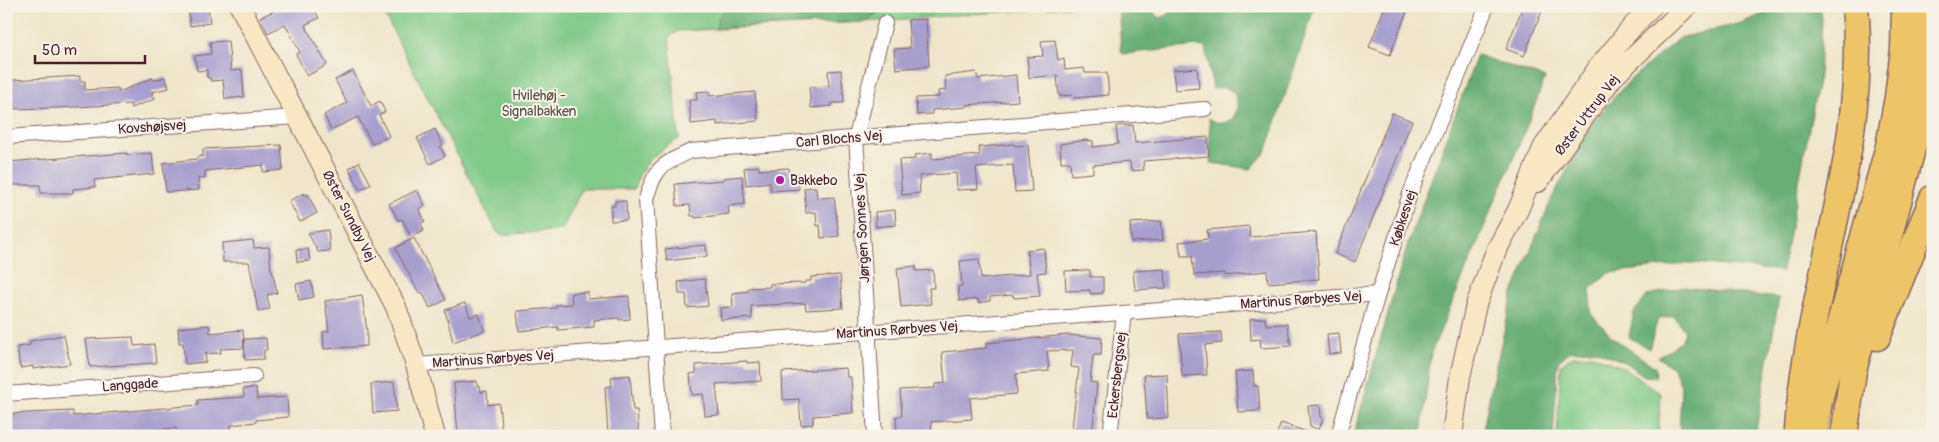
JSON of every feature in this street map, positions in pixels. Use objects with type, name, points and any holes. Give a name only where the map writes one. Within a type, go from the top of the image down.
[{"type":"highway","points":[[1797,436],[1808,347],[1848,150],[1857,58],[1858,32],[1855,6]]},
{"type":"highway","points":[[1812,436],[1820,396],[1889,146],[1904,49],[1905,6]]},
{"type":"highway","points":[[1844,436],[1853,371],[1912,149],[1926,60],[1928,6]]},
{"type":"highway","points":[[1858,436],[1860,402],[1870,358],[1880,326],[1933,198]]},
{"type":"street","name":"Øster Sundby Vej","points":[[240,6],[396,307],[416,364],[435,436]]},
{"type":"street","name":"Købkesvej","points":[[1338,436],[1378,294],[1410,194],[1487,6]]},
{"type":"street","name":"Øster Uttrup Vej","points":[[1452,436],[1460,377],[1476,304],[1496,251],[1518,210],[1548,141],[1598,68],[1652,6]]},
{"type":"street","name":"Øster Uttrup Vej","points":[[1518,210],[1612,78],[1687,6]]},
{"type":"street","name":"Jørgen Sonnes Vej","points":[[875,436],[856,137],[885,23]]},
{"type":"street","name":"Carl Blochs Vej","points":[[662,436],[646,199],[657,170],[669,161],[691,151],[1205,109]]},
{"type":"street","name":"Kovshøjsvej","points":[[6,137],[298,117]]},
{"type":"street","name":"Martinus Rørbyes Vej","points":[[416,364],[1378,294]]},
{"type":"street","name":"Eckersbergsvej","points":[[1110,436],[1124,313]]},
{"type":"street","name":"Langgade","points":[[6,394],[254,376]]},
{"type":"green space","name":"Hvilehøj - Signalbakken","points":[[380,6],[1079,6],[865,22],[678,31],[669,37],[679,139],[651,159],[637,180],[634,189],[582,189],[562,230],[502,235],[497,232]]},
{"type":"green space","points":[[728,6],[880,6],[878,12],[865,22],[716,28],[718,18]]},
{"type":"green space","points":[[1118,6],[1154,6],[1155,15],[1160,18],[1166,16],[1169,12],[1169,6],[1315,6],[1266,152],[1251,169],[1211,163],[1209,118],[1220,123],[1228,122],[1234,116],[1237,108],[1237,99],[1233,92],[1225,88],[1213,89],[1205,47],[1198,46],[1123,54],[1121,50]]},
{"type":"green space","points":[[1782,6],[1820,6],[1822,19],[1819,76],[1782,271],[1693,263],[1609,273],[1590,289],[1591,314],[1613,338],[1655,367],[1656,377],[1644,376],[1627,363],[1595,350],[1570,351],[1558,362],[1553,436],[1482,436],[1491,387],[1513,293],[1552,198],[1593,121],[1629,81],[1679,38],[1741,23]]},
{"type":"green space","points":[[1477,55],[1545,78],[1526,128],[1431,353],[1421,436],[1353,436],[1407,246]]},
{"type":"green space","points":[[1684,287],[1779,298],[1755,436],[1679,436],[1681,386],[1674,369],[1658,357],[1681,342],[1685,332],[1674,316],[1658,319],[1649,349],[1629,337],[1634,312],[1648,295]]},
{"type":"green space","points":[[1593,355],[1624,368],[1661,394],[1658,436],[1557,436],[1561,364],[1573,356]]},
{"type":"building","points":[[188,6],[208,6],[210,23],[190,26]]},
{"type":"building","points":[[286,6],[313,6],[319,18],[305,25],[327,65],[307,76],[296,54],[300,52],[285,24],[268,33],[260,17]]},
{"type":"building","points":[[1385,6],[1409,6],[1390,55],[1369,47]]},
{"type":"building","points":[[1523,6],[1544,6],[1524,56],[1506,49]]},
{"type":"building","points":[[926,19],[929,66],[896,69],[894,49],[910,48],[908,20]]},
{"type":"building","points":[[1055,40],[1058,60],[1064,59],[1065,70],[1084,68],[1085,73],[1107,73],[1109,95],[1074,98],[1073,95],[1059,96],[1057,75],[1029,78],[1027,57],[1043,56],[1041,41]]},
{"type":"building","points":[[228,41],[231,71],[242,70],[244,97],[225,99],[223,80],[211,81],[210,78],[207,78],[207,70],[197,71],[195,56],[211,54],[210,42]]},
{"type":"building","points":[[1197,68],[1199,88],[1175,90],[1173,70]]},
{"type":"building","points":[[841,70],[844,103],[832,103],[832,106],[811,108],[809,87],[829,86],[828,71]]},
{"type":"building","points":[[353,71],[371,106],[380,101],[385,112],[379,115],[389,136],[372,144],[358,117],[331,130],[324,115],[347,103],[335,80]]},
{"type":"building","points":[[976,72],[978,79],[1016,75],[1018,101],[966,105],[967,107],[932,110],[932,114],[917,115],[916,98],[939,97],[938,91],[946,90],[945,76]]},
{"type":"building","points":[[80,76],[80,81],[85,81],[85,90],[118,88],[119,92],[152,78],[154,80],[165,77],[169,88],[152,92],[155,99],[131,108],[130,104],[6,109],[6,98],[14,97],[13,80]]},
{"type":"building","points":[[709,91],[710,96],[755,92],[758,121],[717,125],[717,121],[691,124],[689,100],[697,100],[696,92]]},
{"type":"building","points":[[1392,113],[1412,121],[1355,262],[1335,254]]},
{"type":"building","points":[[1133,125],[1135,143],[1208,137],[1209,156],[1143,161],[1144,170],[1131,171],[1130,162],[1093,165],[1093,173],[1071,175],[1070,162],[1061,162],[1060,144],[1086,140],[1093,141],[1093,147],[1118,144],[1116,126]]},
{"type":"building","points":[[435,129],[443,145],[440,147],[445,156],[430,164],[417,138]]},
{"type":"building","points":[[1014,144],[1015,146],[1028,145],[1032,191],[1015,192],[1013,165],[976,168],[978,189],[957,190],[956,173],[919,176],[920,193],[902,195],[899,160],[915,159],[914,155],[932,153],[932,159],[980,155],[979,147]]},
{"type":"building","points":[[281,145],[283,170],[263,172],[263,165],[205,171],[205,178],[198,178],[199,190],[166,192],[163,163],[197,159],[197,157],[203,156],[203,149]]},
{"type":"building","points":[[127,153],[127,155],[152,153],[154,174],[94,180],[95,187],[73,189],[73,193],[41,193],[40,185],[6,185],[6,162]]},
{"type":"building","points":[[359,162],[371,184],[360,190],[349,168]]},
{"type":"building","points":[[759,166],[759,170],[789,168],[789,174],[798,173],[799,189],[771,191],[770,182],[746,185],[744,168]]},
{"type":"building","points":[[742,176],[745,204],[728,206],[729,214],[695,218],[695,216],[691,216],[690,205],[677,206],[675,184],[724,180],[724,178]]},
{"type":"building","points":[[816,187],[817,198],[834,197],[839,236],[821,238],[820,225],[817,226],[816,212],[806,213],[804,188]]},
{"type":"building","points":[[417,190],[425,206],[419,209],[425,221],[421,223],[424,231],[411,237],[402,219],[399,221],[389,204]]},
{"type":"building","points":[[304,193],[305,195],[308,194],[317,213],[300,222],[289,201]]},
{"type":"building","points":[[615,201],[626,201],[627,220],[611,221],[611,206],[615,206]]},
{"type":"building","points":[[895,210],[896,225],[876,227],[875,212]]},
{"type":"building","points":[[1161,221],[1163,240],[1131,242],[1130,223]]},
{"type":"building","points":[[1249,226],[1250,237],[1316,232],[1319,279],[1268,283],[1267,271],[1225,276],[1225,273],[1194,275],[1192,256],[1181,256],[1179,242],[1208,239],[1207,230]]},
{"type":"building","points":[[328,230],[330,251],[318,252],[308,233]]},
{"type":"building","points":[[414,238],[446,300],[430,308],[422,292],[419,293],[395,248]]},
{"type":"building","points":[[253,240],[254,248],[269,247],[271,270],[277,293],[267,295],[270,309],[258,311],[249,262],[223,262],[222,243]]},
{"type":"building","points":[[706,245],[707,256],[667,261],[665,249]]},
{"type":"building","points":[[1044,248],[1046,272],[1037,273],[1040,296],[1014,298],[1013,295],[990,297],[990,301],[978,303],[978,299],[959,301],[958,287],[962,286],[960,261],[979,259],[981,279],[1030,274],[1027,250]]},
{"type":"building","points":[[308,249],[310,261],[297,262],[296,250]]},
{"type":"building","points":[[916,266],[916,271],[933,270],[934,288],[929,288],[931,304],[901,307],[897,268]]},
{"type":"building","points":[[1165,269],[1166,288],[1135,290],[1133,271]]},
{"type":"building","points":[[1090,270],[1090,277],[1103,277],[1103,293],[1090,294],[1090,290],[1066,291],[1065,271]]},
{"type":"building","points":[[840,275],[843,308],[806,310],[805,303],[751,306],[752,318],[721,320],[720,308],[733,307],[732,293],[749,291],[748,288],[770,287],[770,284],[805,283],[805,281],[811,281],[811,277]]},
{"type":"building","points":[[705,279],[708,306],[687,308],[686,294],[679,294],[678,282]]},
{"type":"building","points":[[311,281],[314,297],[299,300],[296,284]]},
{"type":"building","points":[[588,292],[588,299],[629,296],[630,319],[594,320],[594,327],[558,330],[558,327],[519,331],[517,311],[556,308],[556,305],[572,304],[571,293]]},
{"type":"building","points":[[362,295],[367,346],[324,349],[323,332],[329,331],[325,301]]},
{"type":"building","points":[[465,303],[470,317],[479,314],[484,331],[453,342],[445,310]]},
{"type":"building","points":[[1265,318],[1266,325],[1287,324],[1291,346],[1261,348],[1260,339],[1251,340],[1250,319]]},
{"type":"building","points":[[209,325],[210,333],[243,330],[244,348],[220,349],[221,353],[205,354],[206,362],[185,364],[183,343],[179,343],[178,328]]},
{"type":"building","points":[[1221,332],[1222,343],[1205,345],[1207,375],[1182,376],[1179,334]]},
{"type":"building","points":[[1339,333],[1341,353],[1329,354],[1327,334]]},
{"type":"building","points":[[64,335],[70,364],[33,369],[33,366],[20,368],[17,347],[30,345],[30,341]]},
{"type":"building","points":[[1067,335],[1102,338],[1101,355],[1093,355],[1090,382],[1097,383],[1092,436],[1071,436],[1079,368],[1071,367],[1073,350],[1047,351],[1049,371],[1016,374],[1017,394],[970,398],[972,419],[931,422],[932,436],[916,436],[916,431],[897,432],[896,416],[902,416],[900,390],[935,388],[935,384],[945,383],[942,352],[986,348],[986,343]]},
{"type":"building","points":[[133,337],[134,346],[154,344],[156,363],[90,367],[86,339]]},
{"type":"building","points":[[266,338],[267,350],[264,350],[264,359],[245,360],[244,339]]},
{"type":"building","points":[[747,361],[747,363],[760,362],[761,381],[716,384],[719,415],[705,416],[703,394],[692,395],[690,374],[696,373],[696,365]]},
{"type":"building","points":[[846,368],[847,377],[851,377],[853,413],[813,416],[813,424],[801,425],[799,399],[783,400],[782,372]]},
{"type":"building","points":[[1253,371],[1254,386],[1258,386],[1260,411],[1238,412],[1235,372]]},
{"type":"building","points":[[1167,374],[1169,418],[1147,419],[1144,375]]},
{"type":"building","points":[[630,375],[633,410],[637,410],[639,436],[608,436],[605,387],[612,386],[611,377]]},
{"type":"building","points":[[477,381],[477,386],[480,386],[481,392],[487,391],[488,405],[499,403],[502,436],[458,436],[454,383]]},
{"type":"building","points":[[394,382],[397,411],[373,413],[371,384]]},
{"type":"building","points":[[256,388],[257,399],[287,397],[288,417],[231,425],[231,436],[177,436],[176,428],[139,431],[139,436],[88,436],[88,434],[6,436],[6,414],[73,411],[73,416],[198,405],[198,400],[244,397],[243,389]]},
{"type":"building","points":[[1320,405],[1321,417],[1323,418],[1319,430],[1310,426],[1308,406]]},
{"type":"building","points":[[1281,423],[1313,434],[1313,436],[1276,436]]},
{"type":"place","name":"Bakkebo","points":[[780,180]]}]
